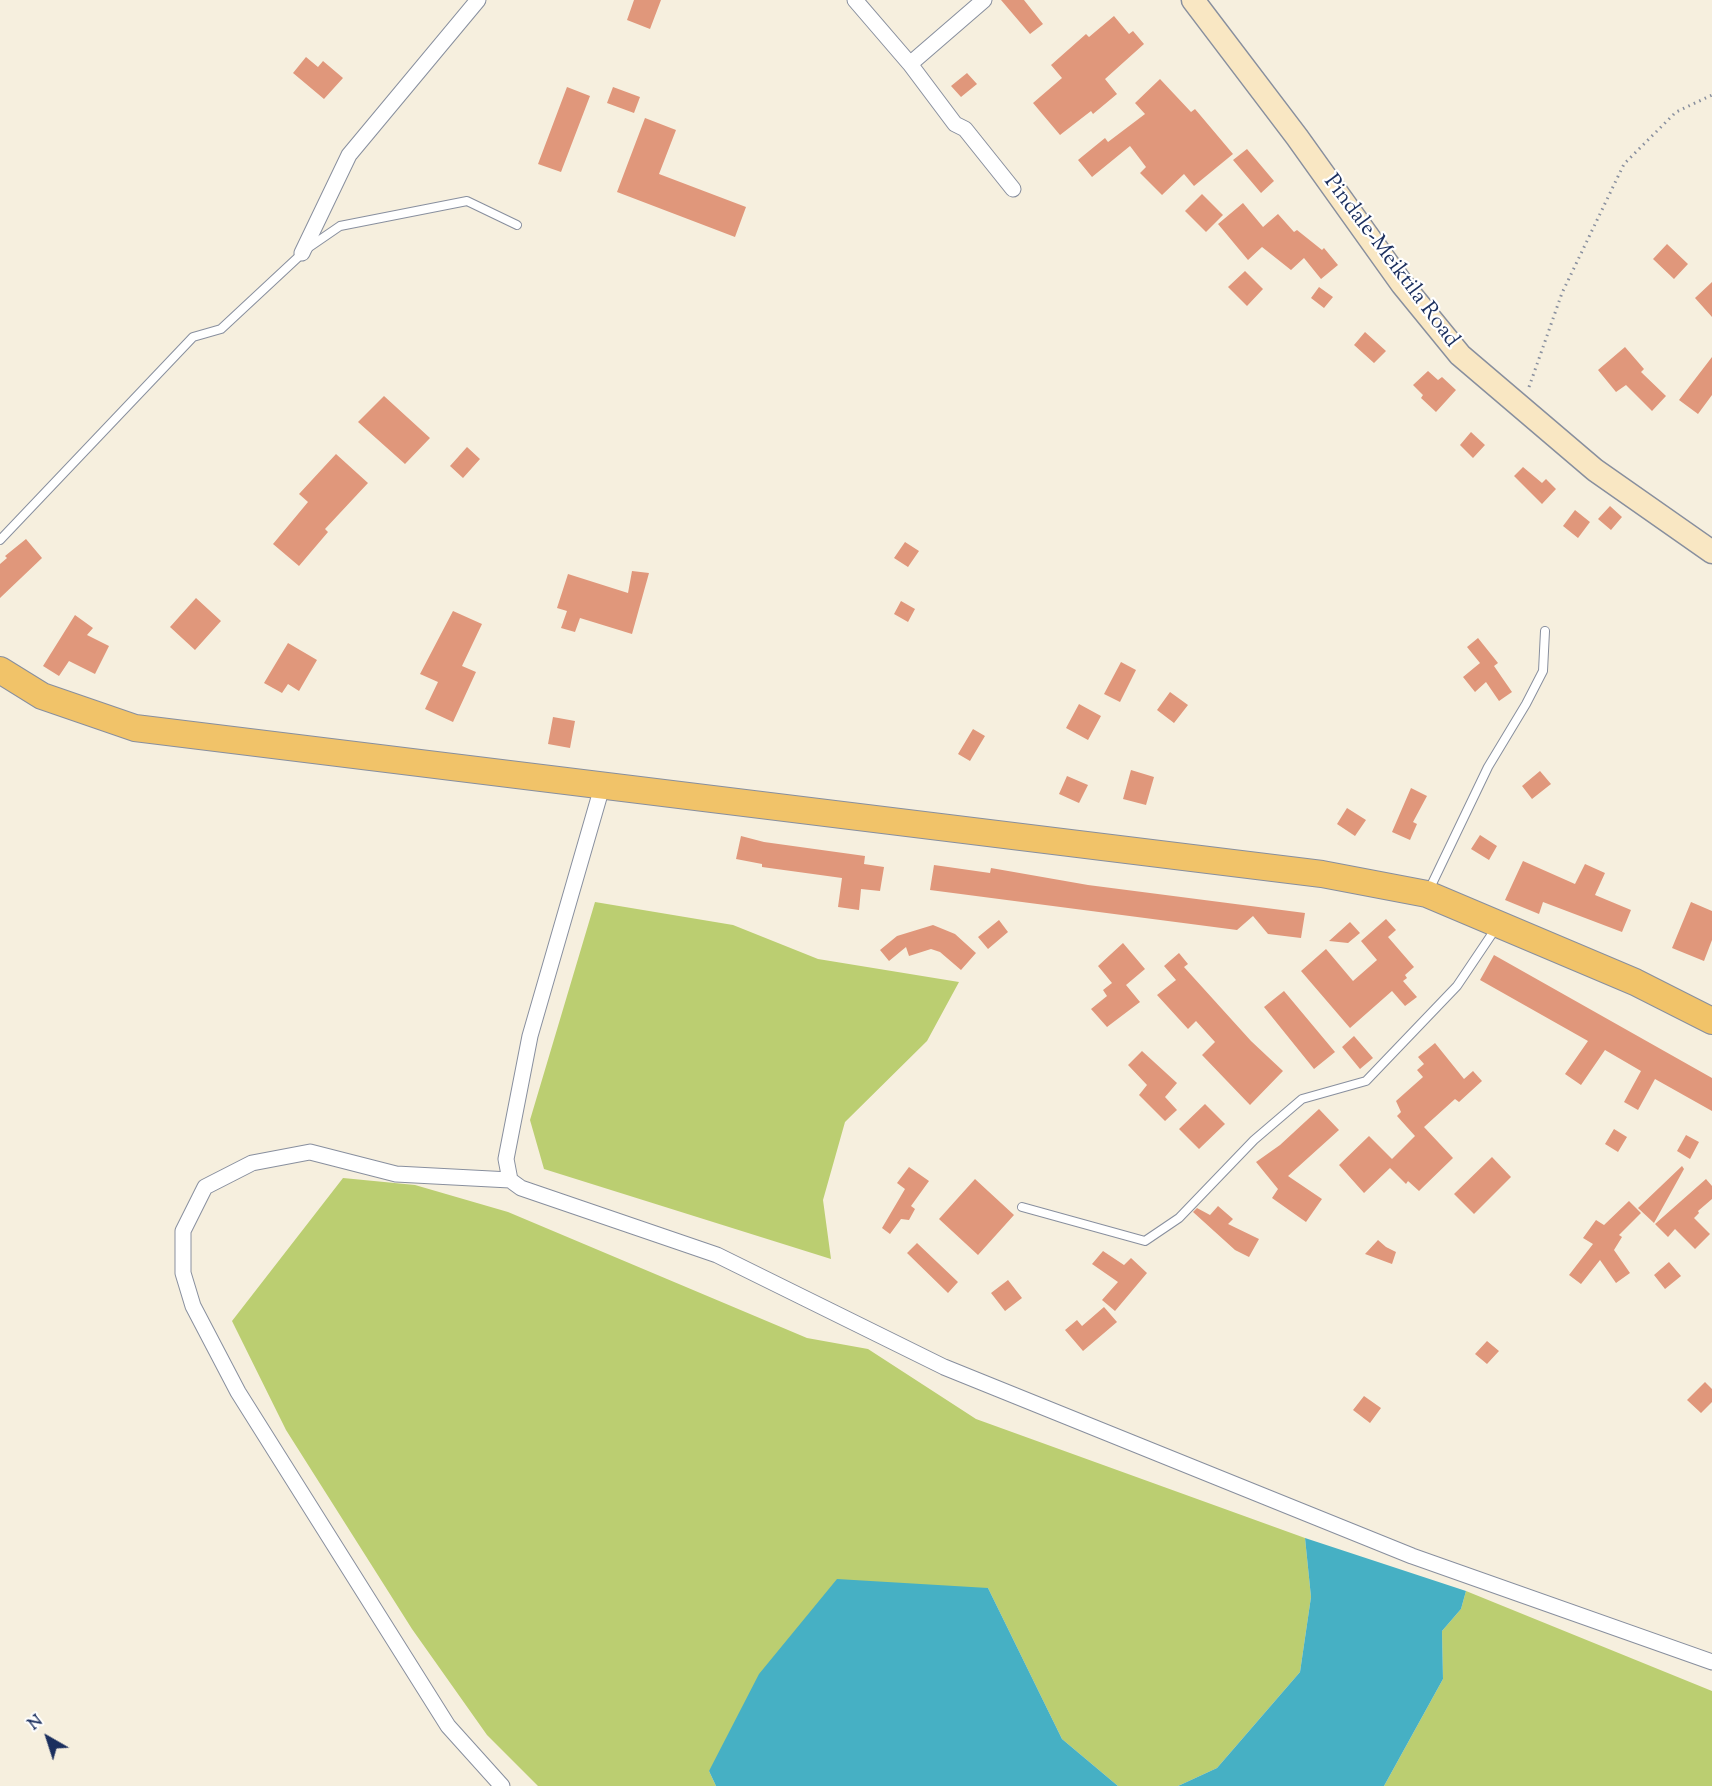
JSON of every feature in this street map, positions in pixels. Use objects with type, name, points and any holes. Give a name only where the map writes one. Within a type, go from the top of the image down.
[{"type":"main road","points":[[0,670],[42,696],[135,728],[1322,874],[1427,894],[1635,982],[1712,1021]]},
{"type":"street","points":[[302,253],[348,155],[478,0]]},
{"type":"street","points":[[855,0],[910,64],[955,124],[964,129],[1013,189]]},
{"type":"street","points":[[910,64],[984,0]]},
{"type":"street","name":"Pindale-Meiktila Road","points":[[1193,0],[1410,292],[1460,355],[1595,470],[1712,552]]},
{"type":"street","points":[[510,1180],[506,1159],[530,1036],[602,787]]},
{"type":"street","points":[[502,1786],[448,1726],[238,1392],[193,1306],[183,1273],[183,1231],[205,1187],[252,1163],[310,1152],[396,1174],[510,1180],[521,1188],[717,1254],[944,1367],[1379,1543],[1712,1662]]},
{"type":"lane","points":[[0,540],[193,337],[221,329],[302,253],[340,226],[468,201],[517,225]]},
{"type":"lane","points":[[1427,894],[1488,767],[1543,671],[1545,632]]},
{"type":"lane","points":[[1022,1207],[1144,1241],[1179,1218],[1254,1140],[1302,1099],[1366,1081],[1457,986],[1498,924]]},
{"type":"path","points":[[1521,408],[1562,293],[1624,164],[1676,112],[1712,95]]},
{"type":"green space","points":[[595,902],[733,925],[818,959],[959,982],[927,1041],[845,1122],[823,1200],[831,1259],[544,1169],[530,1120]]},
{"type":"green space","points":[[343,1178],[415,1185],[508,1212],[807,1338],[868,1349],[976,1419],[1305,1538],[1311,1597],[1300,1672],[1217,1768],[1178,1786],[1118,1786],[1062,1739],[988,1588],[709,1771],[716,1786],[538,1786],[487,1735],[412,1629],[286,1430],[232,1321]]},
{"type":"green space","points":[[1466,1591],[1712,1691],[1712,1786],[1384,1786],[1443,1679],[1442,1631],[1461,1609]]},
{"type":"water","points":[[1305,1538],[1466,1591],[1461,1609],[1442,1631],[1443,1679],[1384,1786],[1178,1786],[1217,1768],[1300,1672],[1311,1597]]},
{"type":"water","points":[[837,1579],[988,1588],[1062,1739],[1118,1786],[716,1786],[709,1771],[759,1674]]},
{"type":"building","points":[[634,0],[661,0],[650,29],[627,20]]},
{"type":"building","points":[[1001,0],[1024,0],[1043,24],[1030,34]]},
{"type":"building","points":[[1114,16],[1129,34],[1133,31],[1144,44],[1105,79],[1117,94],[1093,114],[1091,111],[1060,135],[1033,103],[1062,78],[1051,65],[1086,34],[1089,37]]},
{"type":"building","points":[[306,57],[318,67],[323,61],[343,78],[324,99],[293,73]]},
{"type":"building","points":[[967,73],[977,84],[961,97],[951,86]]},
{"type":"building","points":[[1160,79],[1191,112],[1195,109],[1233,154],[1194,186],[1184,174],[1162,195],[1140,173],[1146,167],[1130,146],[1092,177],[1078,160],[1105,138],[1108,142],[1145,114],[1135,103]]},
{"type":"building","points":[[567,87],[590,96],[561,172],[538,164]]},
{"type":"building","points":[[613,87],[640,97],[634,113],[607,103]]},
{"type":"building","points":[[645,118],[676,130],[659,174],[746,207],[735,237],[617,192]]},
{"type":"building","points":[[1247,149],[1274,181],[1261,193],[1233,160]]},
{"type":"building","points":[[1202,194],[1223,215],[1206,232],[1185,211]]},
{"type":"building","points":[[1243,203],[1263,227],[1278,214],[1294,232],[1297,230],[1322,250],[1324,248],[1338,265],[1321,279],[1304,258],[1291,270],[1262,247],[1248,260],[1218,224]]},
{"type":"building","points":[[1667,244],[1688,264],[1674,279],[1653,259]]},
{"type":"building","points":[[1245,271],[1263,289],[1247,306],[1228,287]]},
{"type":"building","points":[[1712,282],[1712,317],[1695,298]]},
{"type":"building","points":[[1319,287],[1333,297],[1324,308],[1311,298]]},
{"type":"building","points":[[1365,332],[1386,351],[1374,363],[1354,345]]},
{"type":"building","points":[[1625,347],[1644,369],[1641,372],[1666,396],[1652,411],[1626,385],[1616,392],[1598,370]]},
{"type":"building","points":[[1712,357],[1712,395],[1698,414],[1679,400]]},
{"type":"building","points":[[1428,371],[1438,380],[1442,377],[1456,390],[1436,412],[1421,398],[1423,395],[1413,385]]},
{"type":"building","points":[[384,396],[430,438],[405,464],[358,422]]},
{"type":"building","points":[[1471,432],[1485,445],[1473,458],[1460,445]]},
{"type":"building","points":[[467,447],[480,459],[463,478],[450,466]]},
{"type":"building","points":[[336,454],[368,483],[325,529],[328,532],[299,566],[273,544],[308,502],[299,494]]},
{"type":"building","points":[[1523,467],[1542,483],[1546,479],[1556,489],[1542,504],[1514,476]]},
{"type":"building","points":[[1610,506],[1622,517],[1611,530],[1598,519]]},
{"type":"building","points":[[1575,510],[1590,522],[1578,538],[1563,526]]},
{"type":"building","points":[[26,539],[42,558],[0,598],[0,564],[7,558],[5,556]]},
{"type":"building","points":[[905,542],[919,551],[908,567],[894,558]]},
{"type":"building","points":[[632,571],[649,573],[632,634],[580,618],[575,632],[561,628],[567,611],[557,608],[568,574],[628,593]]},
{"type":"building","points":[[196,598],[221,621],[195,650],[170,627]]},
{"type":"building","points":[[901,601],[915,609],[908,622],[894,614]]},
{"type":"building","points":[[453,611],[482,624],[462,666],[476,672],[453,722],[425,709],[438,682],[420,674]]},
{"type":"building","points":[[75,615],[93,628],[87,635],[109,646],[95,674],[69,661],[59,676],[43,666]]},
{"type":"building","points":[[1478,638],[1498,663],[1494,666],[1512,692],[1499,701],[1486,682],[1475,692],[1463,677],[1480,663],[1467,647]]},
{"type":"building","points":[[288,643],[317,660],[299,691],[288,684],[282,693],[264,683]]},
{"type":"building","points":[[1121,662],[1136,670],[1120,702],[1104,694]]},
{"type":"building","points":[[1170,692],[1188,705],[1174,723],[1157,710]]},
{"type":"building","points":[[1079,704],[1101,716],[1088,740],[1066,728]]},
{"type":"building","points":[[553,717],[575,721],[570,748],[548,744]]},
{"type":"building","points":[[973,729],[985,736],[970,761],[958,754]]},
{"type":"building","points":[[1131,770],[1154,777],[1146,805],[1123,799]]},
{"type":"building","points":[[1540,771],[1551,784],[1532,799],[1522,786]]},
{"type":"building","points":[[1067,776],[1088,785],[1079,803],[1059,794]]},
{"type":"building","points":[[1411,788],[1427,796],[1413,822],[1417,824],[1410,840],[1392,832]]},
{"type":"building","points":[[1347,808],[1366,820],[1355,836],[1337,824]]},
{"type":"building","points":[[1480,835],[1497,846],[1489,860],[1471,849]]},
{"type":"building","points":[[741,836],[764,842],[865,856],[864,864],[884,867],[880,891],[861,889],[859,910],[838,907],[842,878],[762,867],[762,864],[736,859]]},
{"type":"building","points":[[1523,861],[1575,884],[1585,864],[1605,873],[1595,895],[1631,910],[1622,932],[1543,902],[1539,914],[1505,900]]},
{"type":"building","points":[[934,865],[990,873],[991,868],[1088,885],[1305,913],[1301,938],[1268,934],[1253,916],[1237,930],[930,890]]},
{"type":"building","points":[[1691,902],[1712,911],[1712,940],[1704,961],[1672,948]]},
{"type":"building","points":[[1386,919],[1396,930],[1388,937],[1414,967],[1405,975],[1407,978],[1403,981],[1417,997],[1405,1006],[1392,991],[1350,1028],[1301,971],[1326,949],[1353,981],[1377,960],[1361,941]]},
{"type":"building","points":[[999,920],[1008,932],[988,949],[978,937]]},
{"type":"building","points":[[1350,922],[1360,933],[1348,943],[1329,941]]},
{"type":"building","points":[[933,925],[955,934],[976,953],[961,970],[940,952],[931,949],[909,956],[906,947],[889,961],[880,950],[897,936]]},
{"type":"building","points":[[1123,943],[1145,969],[1126,985],[1140,1002],[1107,1027],[1091,1009],[1107,996],[1103,990],[1112,983],[1098,966]]},
{"type":"building","points":[[1179,953],[1188,964],[1184,967],[1251,1041],[1283,1071],[1250,1105],[1202,1055],[1215,1042],[1196,1021],[1188,1029],[1157,995],[1176,980],[1164,966]]},
{"type":"building","points":[[1494,955],[1712,1078],[1712,1111],[1655,1079],[1638,1110],[1624,1102],[1641,1071],[1605,1050],[1581,1085],[1565,1074],[1588,1041],[1480,980]]},
{"type":"building","points":[[1284,991],[1335,1052],[1314,1069],[1264,1007]]},
{"type":"building","points":[[1354,1036],[1373,1058],[1360,1069],[1342,1047]]},
{"type":"building","points":[[1435,1043],[1464,1079],[1473,1071],[1482,1081],[1459,1102],[1455,1099],[1424,1127],[1453,1158],[1419,1191],[1408,1181],[1406,1184],[1390,1168],[1364,1193],[1339,1165],[1369,1136],[1392,1159],[1415,1136],[1397,1116],[1401,1112],[1396,1101],[1423,1077],[1417,1070],[1424,1064],[1418,1057]]},
{"type":"building","points":[[1142,1051],[1177,1083],[1165,1097],[1177,1110],[1165,1121],[1139,1095],[1147,1085],[1128,1065]]},
{"type":"building","points":[[1205,1104],[1225,1124],[1199,1149],[1179,1129]]},
{"type":"building","points":[[1319,1109],[1339,1130],[1288,1176],[1322,1199],[1306,1222],[1272,1198],[1278,1189],[1256,1162],[1280,1145]]},
{"type":"building","points":[[1614,1129],[1627,1137],[1618,1152],[1605,1144]]},
{"type":"building","points":[[1686,1135],[1699,1142],[1690,1159],[1677,1151]]},
{"type":"building","points":[[1492,1157],[1511,1177],[1474,1214],[1454,1194]]},
{"type":"building","points":[[1682,1166],[1684,1169],[1654,1223],[1638,1208]]},
{"type":"building","points":[[909,1167],[929,1181],[911,1206],[915,1209],[909,1220],[901,1219],[890,1234],[882,1228],[905,1189],[897,1183]]},
{"type":"building","points":[[975,1179],[1014,1215],[978,1255],[939,1219]]},
{"type":"building","points":[[1706,1179],[1712,1186],[1712,1199],[1698,1211],[1699,1213],[1694,1218],[1710,1234],[1695,1249],[1675,1229],[1668,1237],[1655,1224]]},
{"type":"building","points":[[1629,1201],[1641,1213],[1619,1235],[1622,1237],[1614,1250],[1630,1273],[1616,1283],[1600,1260],[1581,1284],[1569,1275],[1593,1244],[1583,1238],[1596,1220],[1604,1225]]},
{"type":"building","points":[[1218,1206],[1233,1219],[1228,1224],[1259,1239],[1249,1257],[1235,1250],[1193,1212],[1197,1208],[1210,1215]]},
{"type":"building","points":[[1378,1240],[1396,1252],[1392,1264],[1365,1254]]},
{"type":"building","points":[[917,1243],[958,1282],[948,1293],[907,1253]]},
{"type":"building","points":[[1103,1251],[1124,1265],[1131,1258],[1147,1273],[1115,1311],[1102,1300],[1118,1282],[1092,1264]]},
{"type":"building","points":[[1669,1262],[1681,1276],[1665,1289],[1654,1275]]},
{"type":"building","points":[[1008,1280],[1022,1298],[1005,1311],[991,1293]]},
{"type":"building","points":[[1104,1307],[1117,1322],[1083,1351],[1065,1330],[1077,1320],[1082,1326]]},
{"type":"building","points":[[1487,1341],[1499,1351],[1487,1364],[1475,1354]]},
{"type":"building","points":[[1705,1382],[1712,1389],[1712,1402],[1701,1413],[1687,1400]]},
{"type":"building","points":[[1364,1396],[1381,1408],[1370,1423],[1353,1410]]}]
